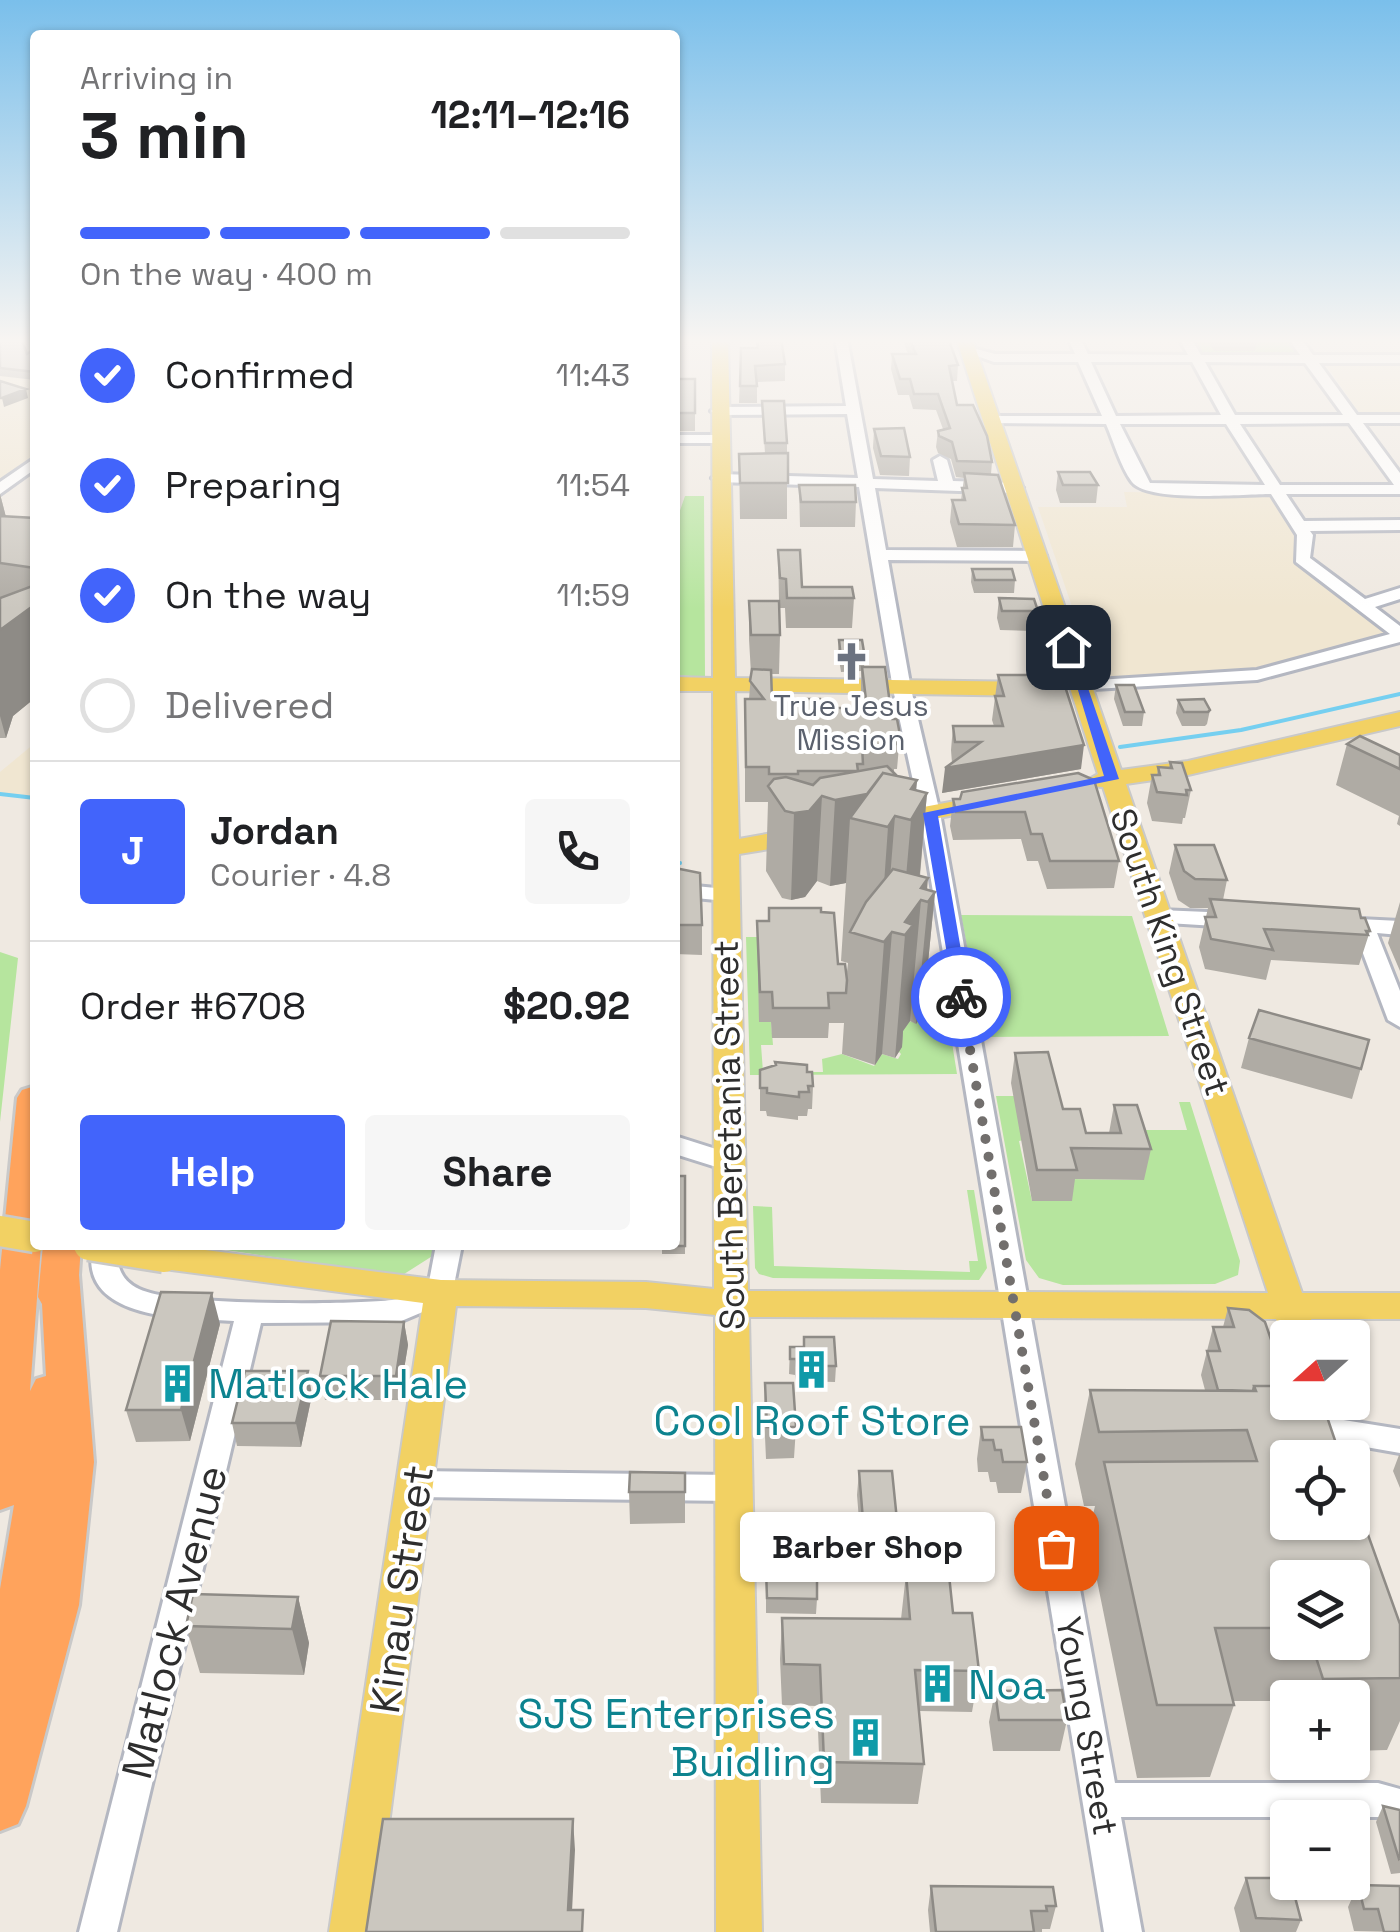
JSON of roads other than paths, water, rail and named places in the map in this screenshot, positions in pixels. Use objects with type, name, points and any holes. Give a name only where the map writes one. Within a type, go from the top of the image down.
[{"type":"highway","points":[[0,1491],[8,1334],[30,1142]]},
{"type":"highway","points":[[0,1686],[28,1570],[70,1255]]},
{"type":"highway","points":[[0,1806],[56,1606],[72,1462],[70,1255]]},
{"type":"main road","name":"South Beretania Street","points":[[718,428],[739,1932]]},
{"type":"main road","name":"South King Street","points":[[995,428],[1293,1320]]},
{"type":"main road","points":[[680,684],[902,689],[1081,686]]},
{"type":"main road","points":[[1067,787],[1179,763],[1400,705]]},
{"type":"main road","points":[[1099,740],[1132,758],[1179,763],[1400,719]]},
{"type":"main road","points":[[1126,821],[1140,792],[1179,763]]},
{"type":"main road","points":[[871,824],[1006,799]]},
{"type":"main road","points":[[726,849],[824,832]]},
{"type":"main road","points":[[0,1231],[30,1236]]},
{"type":"main road","points":[[70,1255],[441,1294],[646,1295],[731,1304],[1014,1303],[1270,1320]]},
{"type":"main road","name":"Kinau Street","points":[[352,1932],[441,1294]]},
{"type":"main road","points":[[1307,1320],[1400,1306]]},
{"type":"street","name":"Young Street","points":[[857,428],[902,689],[930,813],[1123,1932]]},
{"type":"street","points":[[1115,428],[1138,480],[1145,486],[1400,486]]},
{"type":"street","points":[[1236,428],[1306,538],[1302,560],[1400,636]]},
{"type":"street","points":[[1360,428],[1400,486]]},
{"type":"street","points":[[680,439],[718,439]]},
{"type":"street","points":[[940,460],[947,486]]},
{"type":"street","points":[[0,489],[30,466]]},
{"type":"street","points":[[719,478],[1014,488]]},
{"type":"street","points":[[1299,526],[1400,526]]},
{"type":"street","points":[[880,556],[1038,556]]},
{"type":"street","points":[[1364,605],[1400,593]]},
{"type":"street","points":[[1081,686],[1256,675],[1400,636]]},
{"type":"street","points":[[680,890],[726,895]]},
{"type":"street","points":[[1158,917],[1256,921]]},
{"type":"street","points":[[1311,924],[1400,928]]},
{"type":"street","points":[[1362,926],[1400,1020]]},
{"type":"street","points":[[680,1147],[729,1162]]},
{"type":"street","points":[[105,1250],[103,1260],[109,1280],[127,1296],[155,1305],[250,1312],[399,1311],[441,1294]]},
{"type":"street","name":"Kinau Street","points":[[441,1294],[448,1250]]},
{"type":"street","name":"Matlock Avenue","points":[[98,1932],[250,1312]]},
{"type":"street","points":[[1331,1430],[1400,1441]]},
{"type":"street","points":[[416,1484],[733,1488]]},
{"type":"street","points":[[1100,1800],[1378,1800],[1400,1806]]},
{"type":"waterway","points":[[1120,747],[1241,730],[1400,694]]},
{"type":"waterway","points":[[0,794],[30,797]]},
{"type":"place","name":"True Jesus Mission","points":[[851,662]]},
{"type":"place","name":"Cool Roof Store","points":[[812,1369]]},
{"type":"place","name":"Matlock Hale","points":[[178,1383]]},
{"type":"place","name":"Barber Shop","points":[[1056,1548]]},
{"type":"place","name":"Noa","points":[[938,1684]]},
{"type":"place","name":"SJS Enterprises Buidling","points":[[865,1737]]}]
